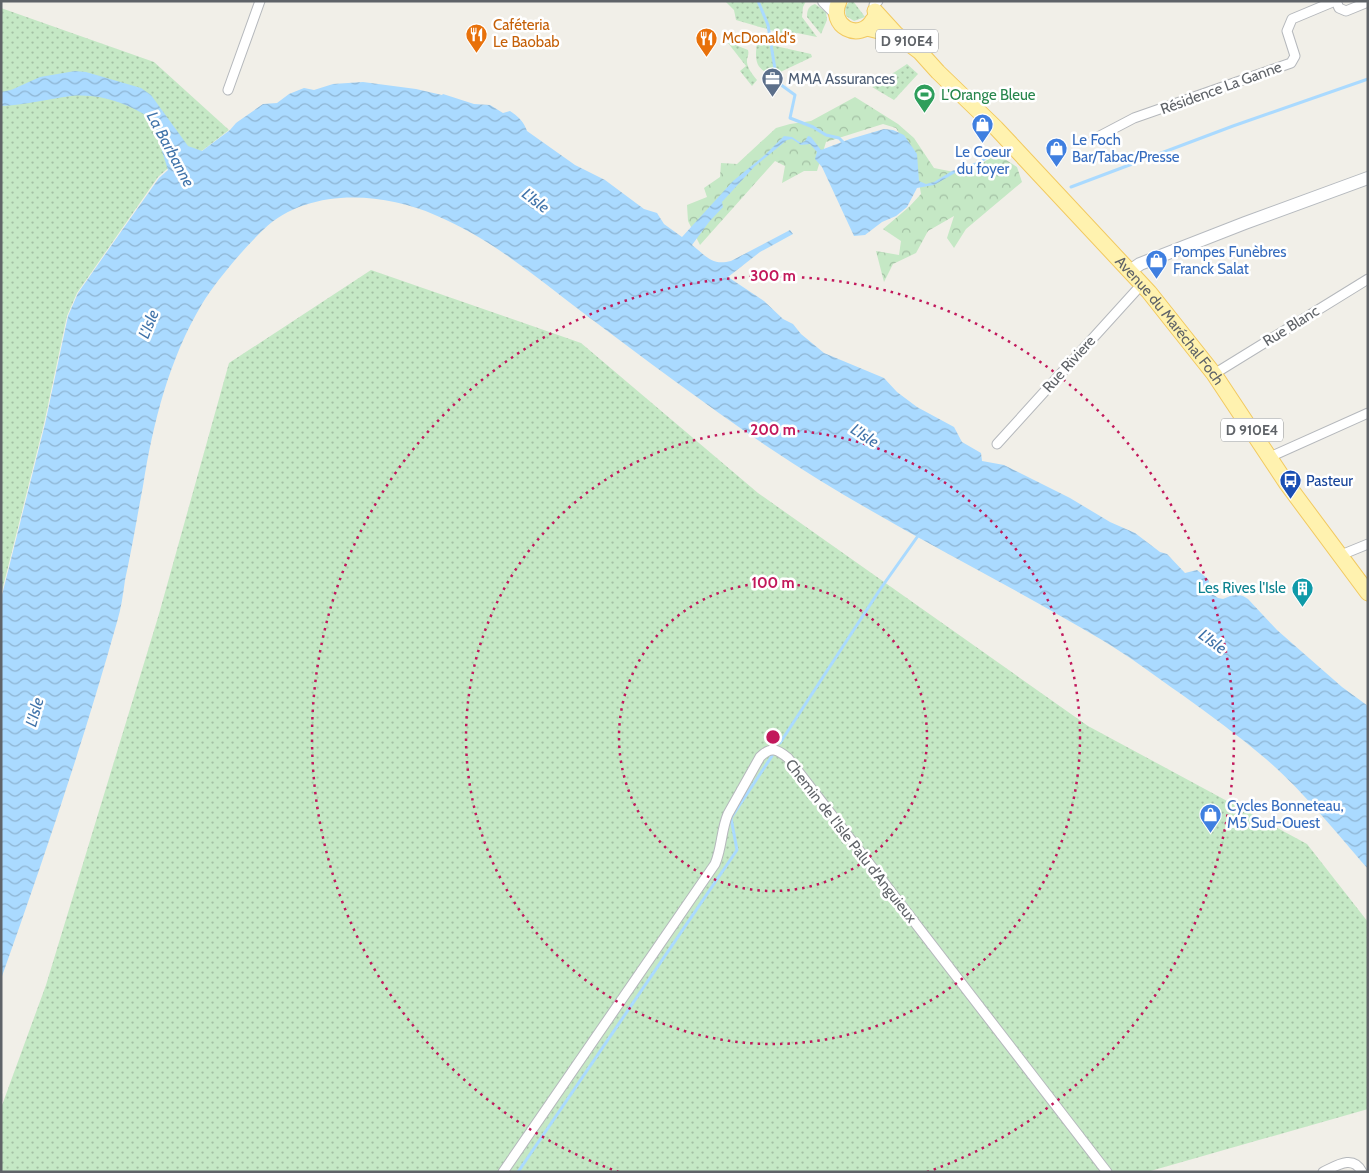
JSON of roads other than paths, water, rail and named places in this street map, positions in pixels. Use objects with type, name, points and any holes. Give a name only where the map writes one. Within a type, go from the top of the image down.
[{"type":"main road","name":"Avenue du Maréchal Foch","points":[[875,5],[896,34],[920,52],[996,128],[1142,284],[1214,374],[1291,490],[1368,593]]},
{"type":"main road","points":[[867,28],[874,18],[875,5]]},
{"type":"main road","name":"Avenue du Maréchal Foch","points":[[837,7],[837,19],[845,28],[856,31],[867,28],[883,32],[938,72]]},
{"type":"street","points":[[228,90],[260,1]]},
{"type":"street","points":[[824,1],[837,7]]},
{"type":"street","points":[[1336,1],[1339,8],[1346,12],[1368,2]]},
{"type":"street","name":"Résidence La Ganne","points":[[1094,139],[1134,118],[1291,63],[1295,56],[1287,32],[1292,19],[1336,1]]},
{"type":"street","points":[[1130,271],[1140,264],[1368,178]]},
{"type":"street","name":"Rue Blanc","points":[[1214,374],[1368,279]]},
{"type":"street","name":"Rue Riviere","points":[[997,444],[1142,284]]},
{"type":"street","points":[[1270,457],[1368,413]]},
{"type":"street","points":[[1341,556],[1368,544]]},
{"type":"street","name":"Chemin de l'Isle Palu d’Anguieux","points":[[503,1172],[715,864],[724,822],[728,814],[760,757],[766,751],[774,749],[780,751],[788,758],[1106,1172]]},
{"type":"street","points":[[1323,1172],[1348,1161],[1355,1163],[1362,1172]]},
{"type":"water","points":[[75,71],[86,72],[141,88],[151,95],[188,146],[202,151],[263,104],[277,103],[289,94],[304,88],[314,90],[333,84],[363,82],[416,89],[443,94],[474,104],[490,105],[503,113],[510,111],[513,113],[522,122],[527,131],[575,165],[605,180],[644,209],[657,213],[664,224],[682,237],[733,181],[766,154],[784,136],[792,137],[801,143],[808,136],[811,137],[821,150],[884,129],[893,130],[904,135],[917,154],[919,181],[926,184],[934,182],[952,171],[977,162],[999,150],[1001,152],[934,185],[917,188],[907,207],[896,216],[882,222],[865,235],[854,236],[822,167],[815,159],[817,152],[810,144],[801,145],[792,139],[787,140],[754,167],[722,202],[723,207],[692,245],[714,261],[731,261],[790,230],[793,234],[760,252],[728,277],[764,301],[783,319],[793,324],[801,334],[824,353],[884,378],[897,392],[917,407],[954,427],[962,442],[981,453],[982,461],[1004,465],[1070,498],[1110,522],[1135,533],[1160,552],[1167,554],[1185,573],[1197,570],[1208,579],[1213,594],[1218,598],[1223,599],[1235,594],[1248,599],[1277,630],[1342,687],[1368,706],[1368,869],[1305,797],[1266,759],[1214,718],[1122,653],[1060,616],[891,522],[768,447],[631,349],[514,260],[475,235],[456,224],[414,207],[369,198],[346,198],[323,200],[301,206],[281,216],[263,230],[247,246],[215,285],[190,325],[180,347],[157,415],[118,617],[62,802],[1,979],[1,599],[45,424],[68,316],[78,293],[159,178],[168,170],[152,119],[124,104],[93,96],[71,96],[1,106],[1,92],[11,90],[40,77]]},
{"type":"waterway","points":[[758,1],[768,25],[777,82],[795,95],[790,118],[813,127],[826,135],[839,138],[844,143]]},
{"type":"waterway","points":[[1071,187],[1233,126],[1368,79]]},
{"type":"waterway","points":[[780,743],[881,588],[920,533]]},
{"type":"waterway","points":[[518,1172],[737,850],[731,818],[772,756]]},
{"type":"place","name":"Caféteria Le Baobab","points":[[477,53]]},
{"type":"place","name":"McDonald's","points":[[706,57]]},
{"type":"place","name":"MMA Assurances","points":[[772,98]]},
{"type":"place","name":"L'Orange Bleue","points":[[925,114]]},
{"type":"place","name":"Le Coeur du foyer","points":[[983,143]]},
{"type":"place","name":"Le Foch Bar/Tabac/Presse","points":[[1056,168]]},
{"type":"place","name":"Pompes Funèbres Franck Salat","points":[[1157,280]]},
{"type":"place","name":"Pasteur","points":[[1290,500]]},
{"type":"place","name":"Les Rives l'Isle","points":[[1302,607]]},
{"type":"place","name":"Cycles Bonneteau, M5 Sud-Ouest","points":[[1211,834]]},
{"type":"water label","name":"La Barbanne","points":[[171,149]]},
{"type":"water label","name":"L'Isle","points":[[536,200]]},
{"type":"water label","name":"L'Isle","points":[[148,324]]},
{"type":"water label","name":"L'Isle","points":[[865,435]]},
{"type":"water label","name":"L'Isle","points":[[1213,641]]},
{"type":"water label","name":"L'Isle","points":[[34,712]]}]
